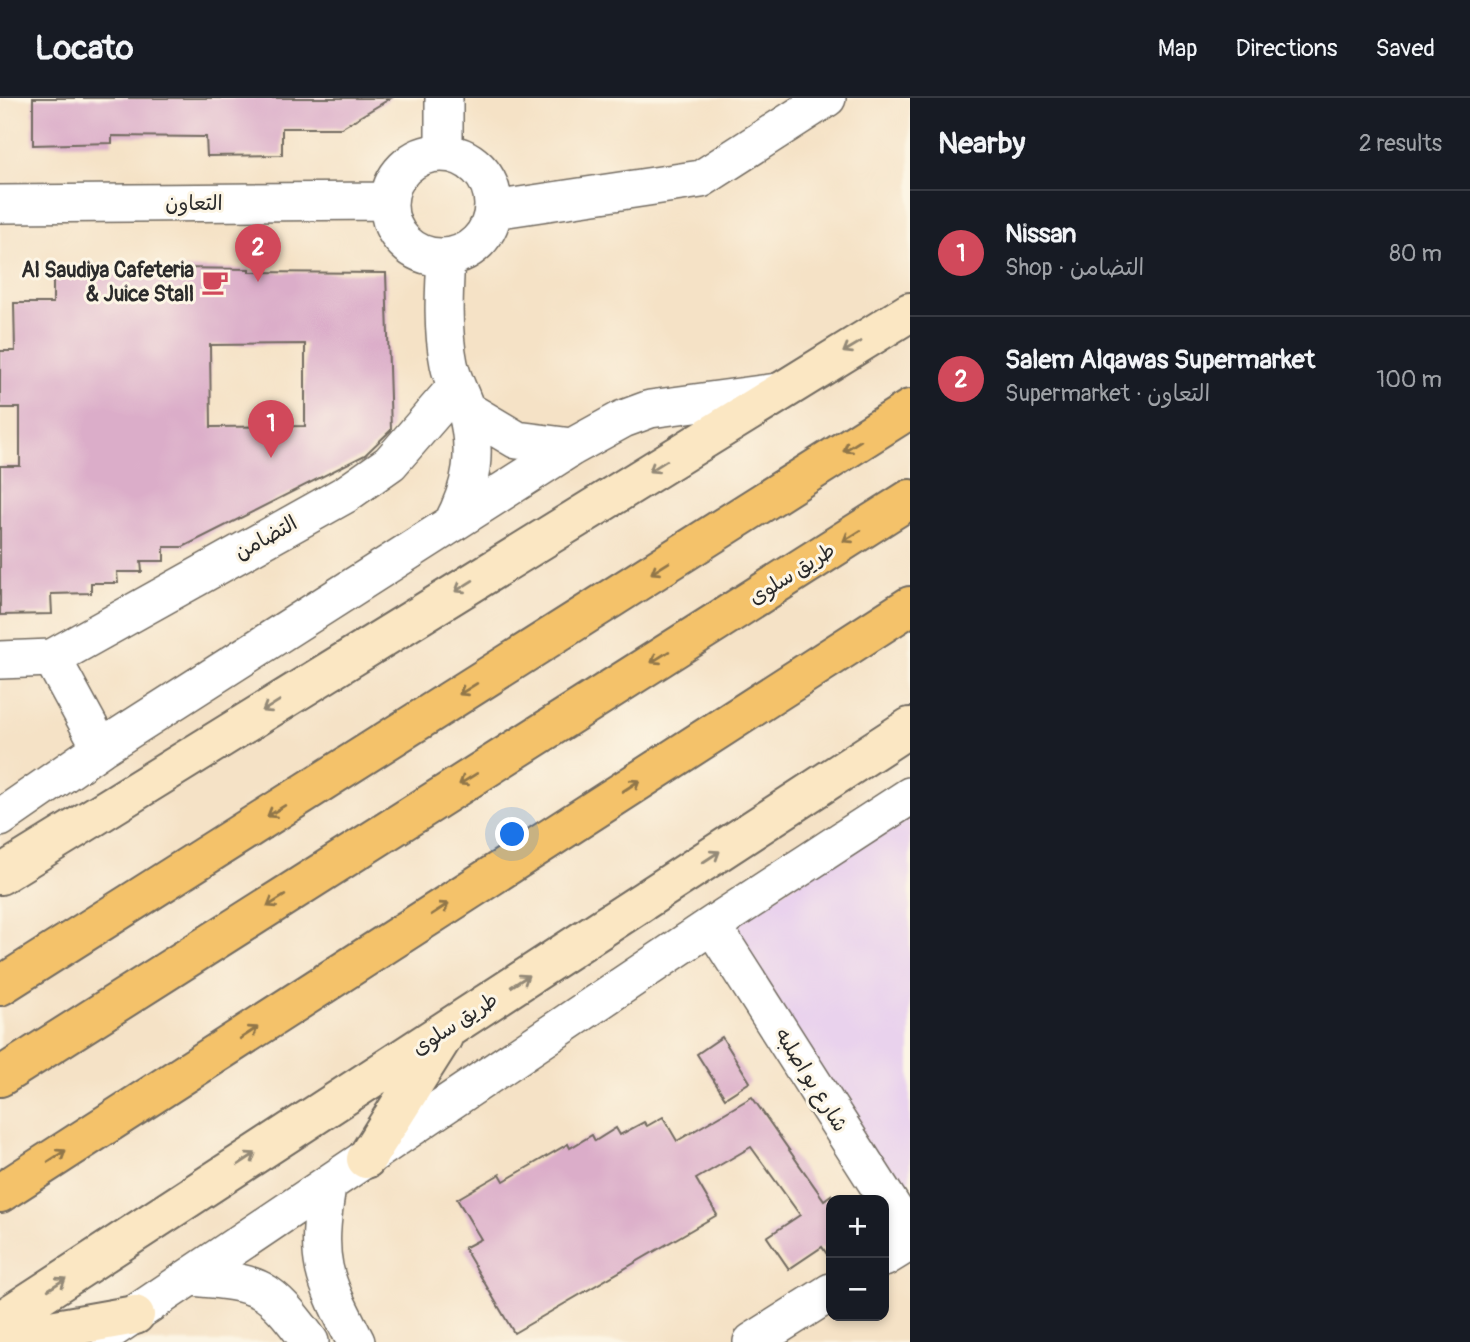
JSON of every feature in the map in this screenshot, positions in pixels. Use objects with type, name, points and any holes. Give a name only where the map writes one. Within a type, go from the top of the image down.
[{"type":"highway","points":[[0,986],[910,410]]},
{"type":"highway","name":"طريق سلوى","points":[[0,1076],[910,499]]},
{"type":"highway","points":[[0,1193],[910,606]]},
{"type":"main road","points":[[0,875],[910,312]]},
{"type":"main road","name":"طريق سلوى","points":[[0,1321],[910,727]]},
{"type":"main road","points":[[366,1159],[450,1027]]},
{"type":"main road","points":[[0,1339],[135,1315]]},
{"type":"street","points":[[444,98],[444,152]]},
{"type":"street","points":[[493,210],[701,179],[827,98]]},
{"type":"street","points":[[444,152],[468,160],[481,171],[490,186],[493,210],[487,230],[474,245],[446,257],[429,256],[405,243],[394,228],[389,201],[397,176],[410,163],[426,155],[444,152]]},
{"type":"street","name":"التعاون","points":[[0,204],[389,201]]},
{"type":"street","points":[[446,257],[443,302],[449,366],[472,440],[471,480],[452,524]]},
{"type":"street","points":[[0,818],[101,748],[572,447],[623,419],[650,410],[777,392]]},
{"type":"street","points":[[461,398],[517,440],[572,447]]},
{"type":"street","name":"التضامن","points":[[0,660],[51,658],[346,494],[390,463],[461,398]]},
{"type":"street","points":[[51,658],[101,748]]},
{"type":"street","points":[[93,1342],[327,1187],[712,925],[910,796]]},
{"type":"street","name":"شارع بو اصلبه","points":[[712,925],[910,1235]]},
{"type":"street","points":[[327,1187],[321,1227],[321,1258],[329,1289],[356,1342]]},
{"type":"street","points":[[889,1255],[910,1242]]},
{"type":"street","points":[[191,1277],[234,1280],[262,1288],[287,1311],[310,1342]]},
{"type":"street","points":[[752,1342],[826,1295]]},
{"type":"shaded area","points":[[910,809],[910,1214],[729,927]]},
{"type":"building","points":[[33,98],[391,98],[341,128],[282,128],[282,155],[207,156],[206,137],[112,136],[112,143],[33,145]]},
{"type":"building","points":[[179,268],[249,269],[249,272],[386,273],[391,430],[365,455],[183,547],[164,547],[164,561],[141,561],[142,572],[117,572],[118,583],[91,583],[91,593],[51,594],[52,614],[0,615],[0,466],[20,466],[20,408],[0,408],[0,351],[15,351],[14,303],[53,303],[53,272],[179,271]],"holes":[[[305,344],[305,426],[211,427],[210,345]]]},
{"type":"building","points":[[722,1037],[750,1082],[725,1098],[697,1054]]},
{"type":"building","points":[[752,1097],[824,1200],[826,1199],[826,1253],[822,1247],[789,1269],[767,1237],[800,1215],[751,1147],[696,1179],[717,1215],[514,1333],[464,1248],[481,1239],[457,1199],[500,1174],[504,1181],[568,1144],[570,1148],[592,1135],[595,1141],[616,1128],[620,1135],[644,1122],[647,1126],[663,1117],[677,1141]]},
{"type":"place","name":"Al Saudiya Cafeteria & Juice Stall","points":[[215,282]]},
{"type":"place","name":"Salem Alqawas Supermarket","points":[[258,282]]},
{"type":"place","name":"Nissan","points":[[271,458]]}]
